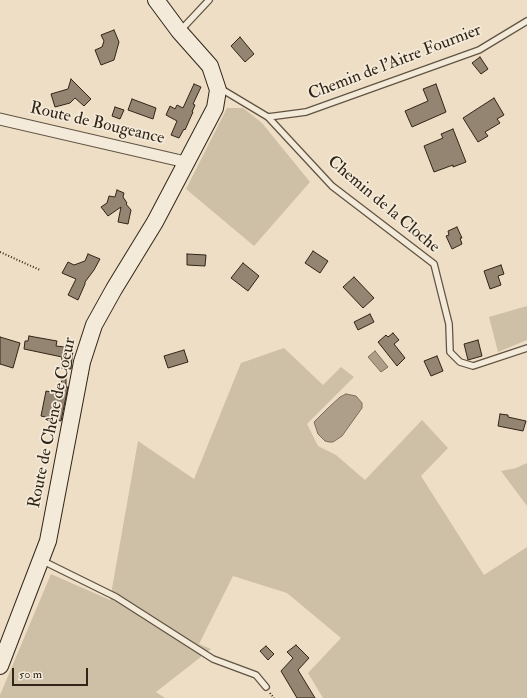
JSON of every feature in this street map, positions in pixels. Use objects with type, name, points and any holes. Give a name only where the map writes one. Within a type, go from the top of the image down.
[{"type":"street","points":[[156,0],[210,66],[218,90]]},
{"type":"street","name":"Route de Chêne de Coeur","points":[[0,666],[48,541],[82,362],[94,325],[114,289],[156,222],[215,108],[218,90]]},
{"type":"street","name":"Route de Bougeance","points":[[0,119],[186,163]]},
{"type":"lane","points":[[180,31],[209,0]]},
{"type":"lane","name":"Chemin de l'Aitre Fournier","points":[[268,117],[306,112],[479,50],[527,21]]},
{"type":"lane","name":"Chemin de la Cloche","points":[[218,90],[223,90],[268,117],[332,186],[434,264],[449,324],[450,352],[460,362],[473,366],[527,348]]},
{"type":"lane","points":[[41,560],[116,597],[213,659],[256,675],[266,687]]},
{"type":"path","points":[[0,252],[40,270]]},
{"type":"shaded area","points":[[227,108],[243,108],[262,123],[310,182],[254,246],[186,189]]},
{"type":"shaded area","points":[[527,306],[527,340],[498,352],[489,317]]},
{"type":"shaded area","points":[[284,348],[323,385],[341,367],[354,377],[307,424],[318,446],[336,455],[365,480],[422,420],[448,448],[421,476],[484,575],[527,547],[527,698],[323,698],[308,673],[341,638],[287,593],[233,576],[199,644],[211,649],[156,692],[165,698],[0,698],[51,574],[110,600],[138,441],[194,479],[241,363]]},
{"type":"shaded area","points":[[375,351],[388,367],[381,372],[368,357]]},
{"type":"shaded area","points":[[346,394],[356,396],[362,403],[362,408],[342,436],[333,442],[325,441],[318,434],[314,422],[340,397]]},
{"type":"shaded area","points":[[527,463],[527,506],[501,471],[516,468]]},
{"type":"building","points":[[114,30],[119,42],[114,60],[101,65],[95,50],[102,47],[104,41],[101,35]]},
{"type":"building","points":[[240,37],[254,54],[245,62],[231,46]]},
{"type":"building","points":[[480,57],[488,69],[481,74],[472,63]]},
{"type":"building","points":[[71,79],[91,99],[84,106],[75,98],[70,103],[55,107],[51,94],[68,89]]},
{"type":"building","points":[[194,84],[201,87],[193,104],[195,105],[193,112],[185,130],[184,129],[179,138],[171,135],[177,121],[166,115],[170,106],[175,109],[177,105],[183,108]]},
{"type":"building","points":[[436,84],[446,112],[412,127],[405,111],[428,101],[423,89]]},
{"type":"building","points":[[494,98],[504,115],[497,119],[500,123],[485,132],[488,136],[478,142],[463,118]]},
{"type":"building","points":[[132,99],[156,108],[153,119],[128,110]]},
{"type":"building","points":[[115,107],[124,110],[120,119],[112,116]]},
{"type":"building","points":[[453,129],[466,162],[434,172],[424,146],[443,138],[441,134]]},
{"type":"building","points":[[117,190],[124,193],[123,197],[131,210],[128,224],[118,222],[121,207],[108,216],[101,207],[107,203],[109,196],[115,197]]},
{"type":"building","points":[[457,227],[462,238],[460,238],[462,244],[452,249],[446,236],[449,235],[448,231]]},
{"type":"building","points":[[313,251],[328,261],[320,273],[305,263]]},
{"type":"building","points":[[88,254],[100,259],[85,282],[78,300],[68,295],[76,279],[62,273],[68,262],[74,265],[85,261]]},
{"type":"building","points":[[187,254],[206,255],[205,266],[187,265]]},
{"type":"building","points":[[243,263],[259,276],[248,291],[231,278]]},
{"type":"building","points":[[501,265],[504,274],[498,276],[501,285],[490,289],[484,271]]},
{"type":"building","points":[[354,277],[374,298],[363,308],[343,287]]},
{"type":"building","points":[[370,314],[374,322],[358,330],[354,322]]},
{"type":"building","points":[[393,333],[399,340],[394,344],[405,358],[397,366],[378,342],[386,335],[388,337]]},
{"type":"building","points":[[29,336],[57,341],[56,346],[73,348],[71,369],[61,368],[62,357],[24,349],[25,341],[28,341]]},
{"type":"building","points":[[0,337],[20,343],[13,368],[0,364]]},
{"type":"building","points":[[478,340],[482,356],[468,360],[464,344]]},
{"type":"building","points":[[184,350],[188,362],[168,368],[164,356]]},
{"type":"building","points":[[437,356],[443,371],[431,376],[424,361]]},
{"type":"building","points":[[66,373],[66,387],[68,387],[61,421],[41,416],[46,391],[56,393],[57,385],[59,386]]},
{"type":"building","points":[[500,414],[526,421],[523,431],[498,426]]},
{"type":"building","points":[[296,645],[309,658],[298,670],[315,698],[297,698],[281,671],[293,658],[287,652]]},
{"type":"building","points":[[266,646],[274,654],[268,660],[260,651]]}]
